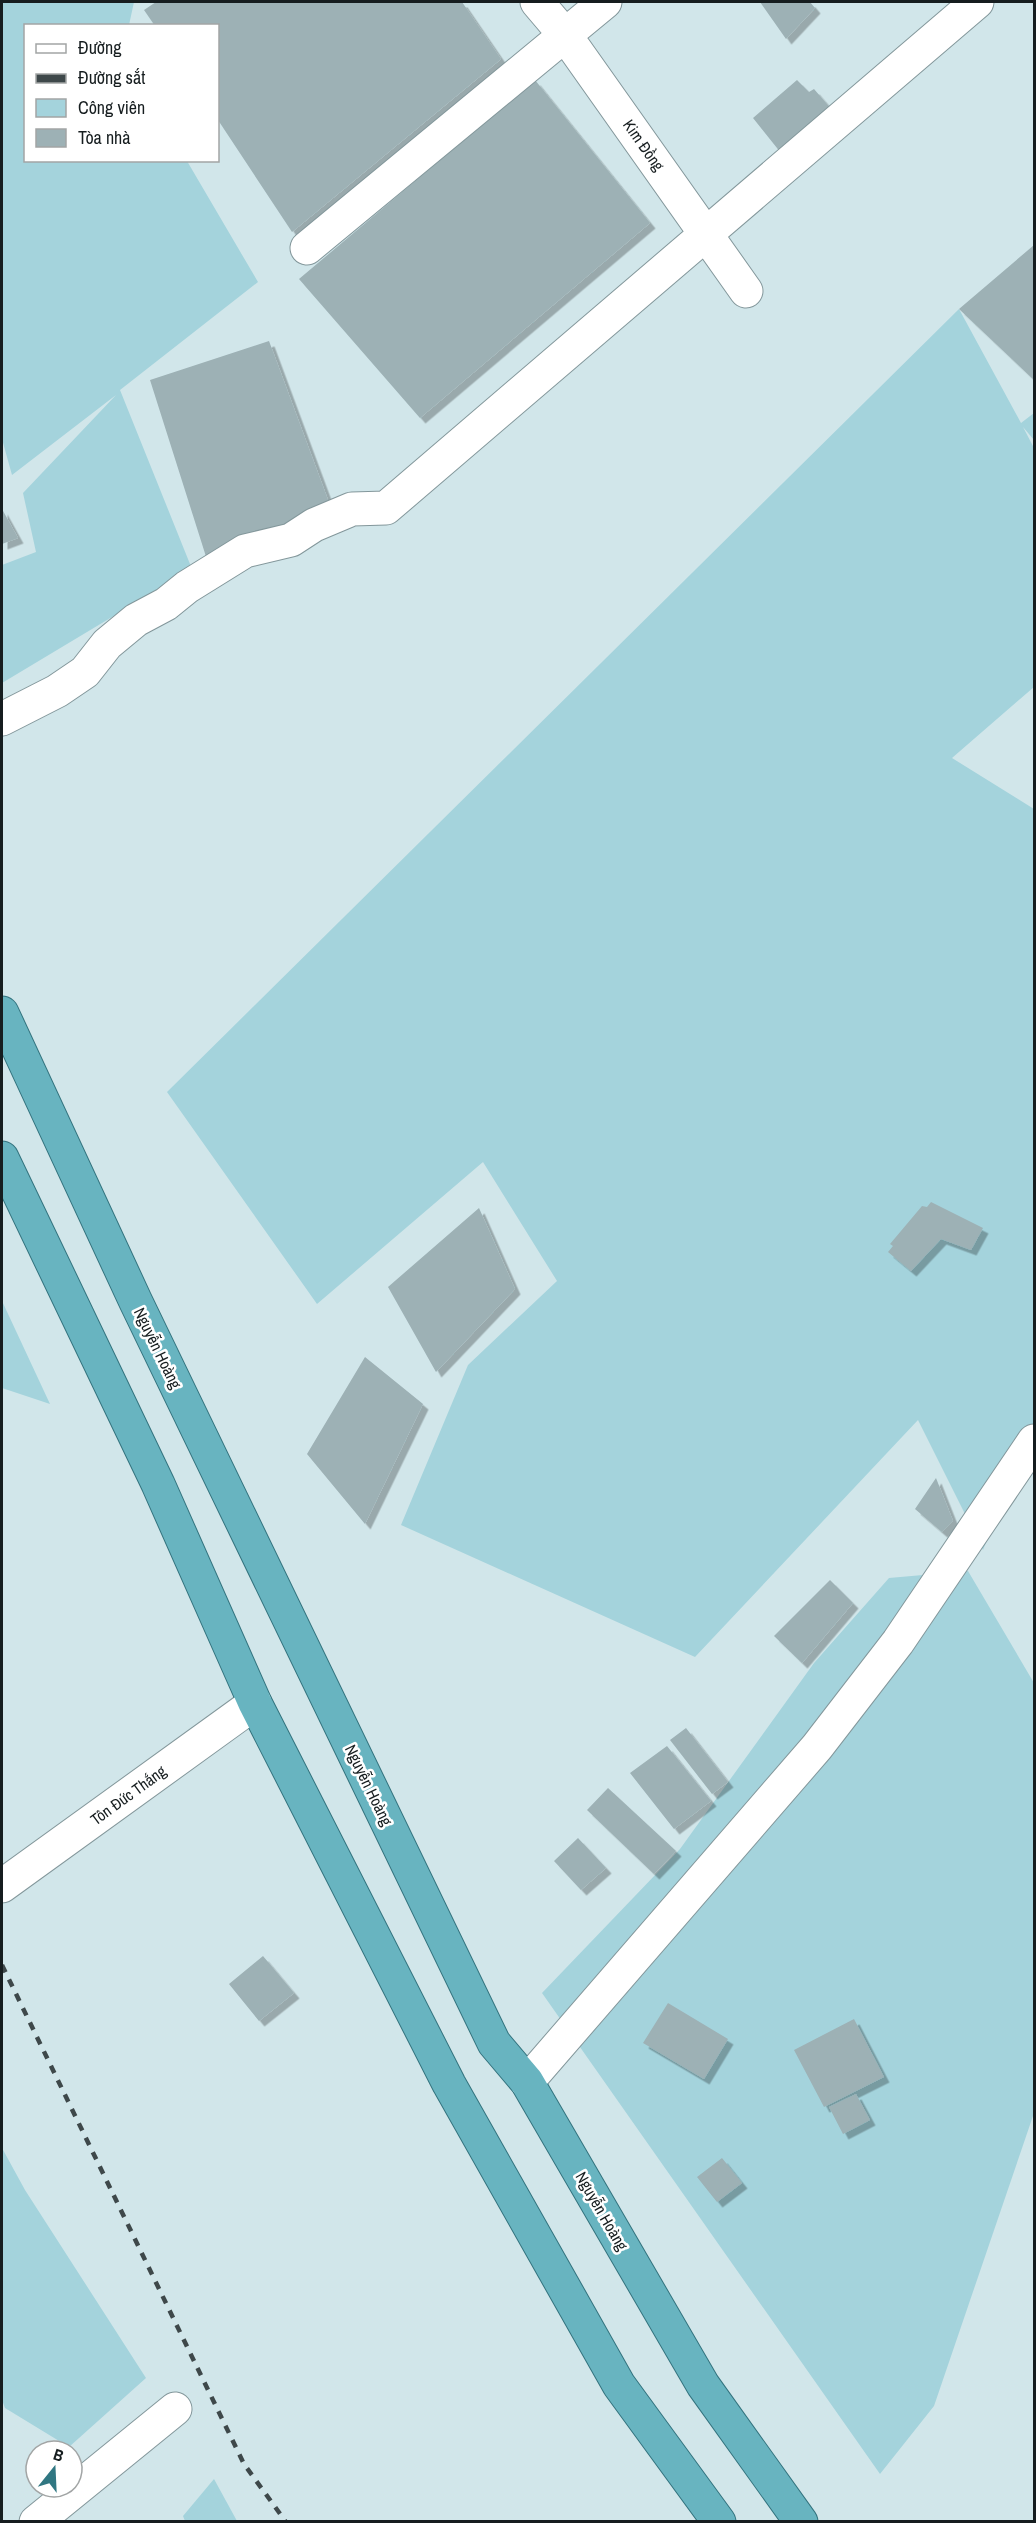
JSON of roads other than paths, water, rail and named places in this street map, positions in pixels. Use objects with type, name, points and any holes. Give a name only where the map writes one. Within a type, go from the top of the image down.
[{"type":"highway","name":"Nguyễn Hoàng","points":[[2,1013],[140,1311],[494,2043],[527,2082],[703,2385],[801,2522]]},
{"type":"highway","points":[[2,1158],[158,1484],[255,1703],[449,2084],[619,2385],[719,2522]]},
{"type":"street","name":"Kim Đồng","points":[[537,2],[565,35],[746,291]]},
{"type":"street","points":[[307,248],[605,2]]},
{"type":"street","points":[[2,719],[57,691],[84,672],[107,644],[136,620],[166,604],[187,587],[245,551],[291,540],[315,525],[352,509],[386,508],[977,2]]},
{"type":"street","points":[[527,2082],[818,1747],[860,1694],[1035,1441]]},
{"type":"street","name":"Tôn Đức Thắng","points":[[2,1886],[255,1703]]},
{"type":"street","points":[[36,2522],[175,2409]]},
{"type":"railway","points":[[2,1965],[244,2464],[286,2522]]}]
